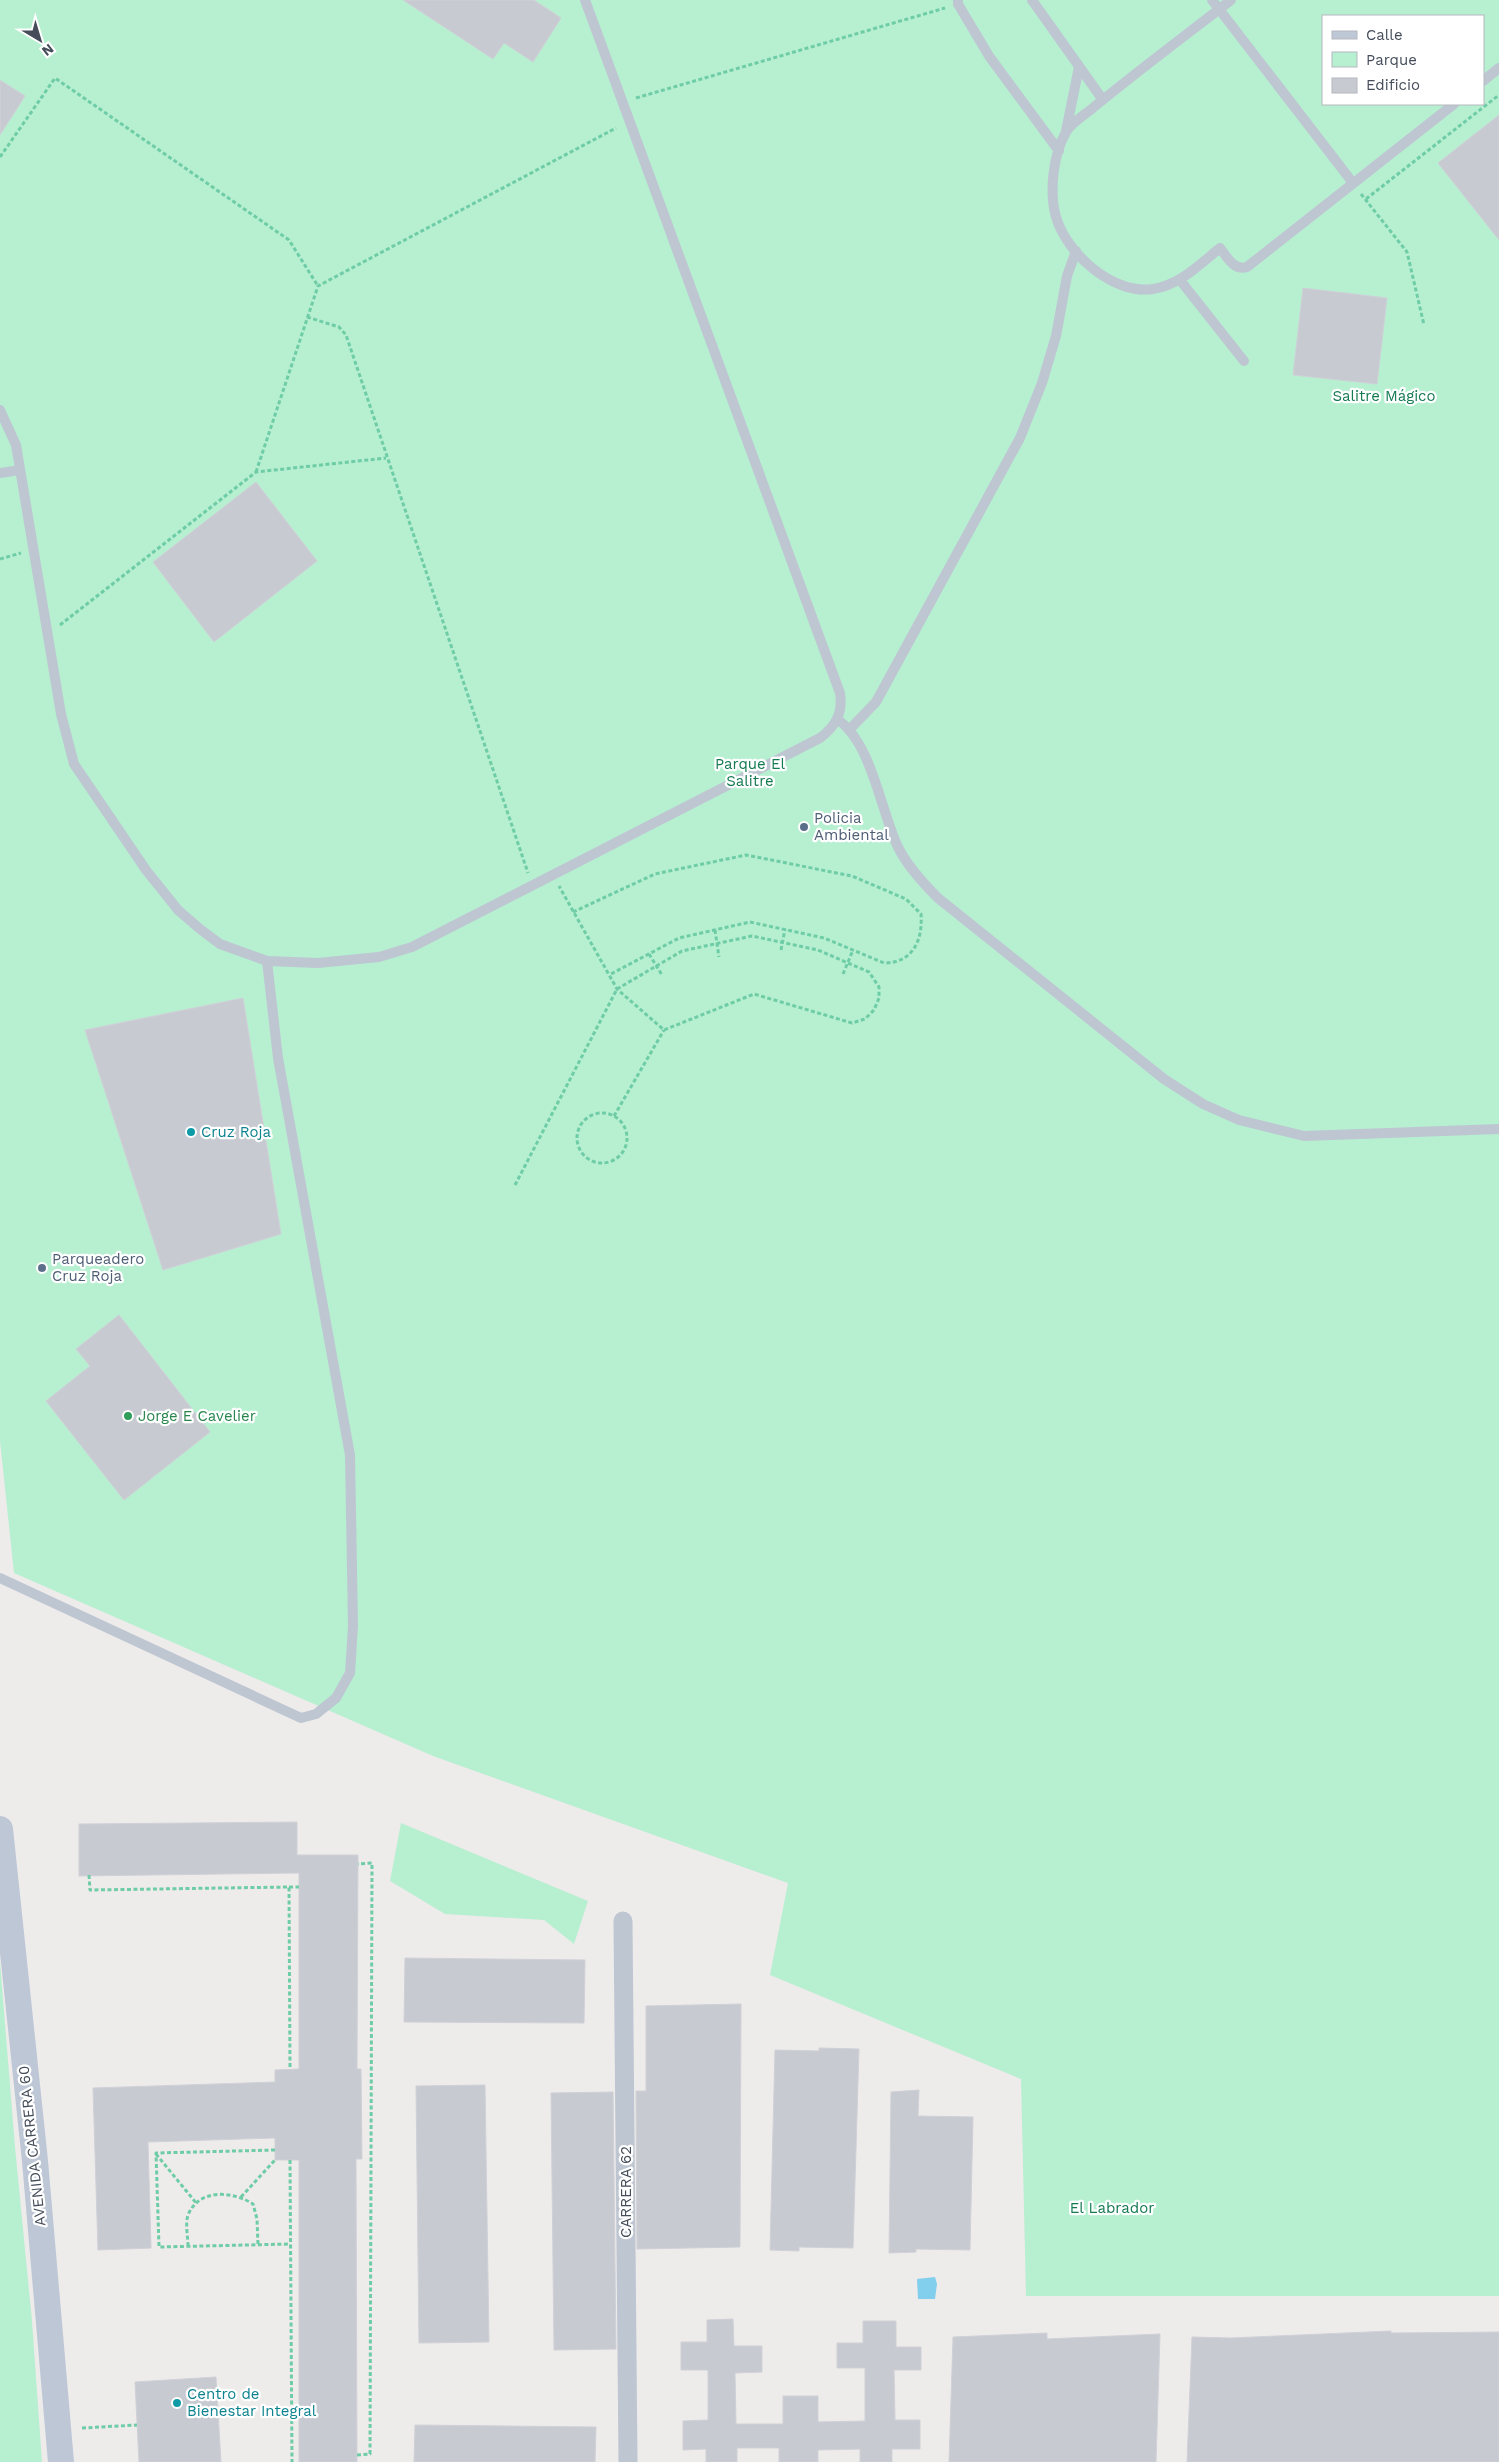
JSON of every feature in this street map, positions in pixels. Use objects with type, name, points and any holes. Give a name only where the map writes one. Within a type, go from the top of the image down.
[{"type":"main road","name":"AVENIDA CARRERA 60","points":[[0,1830],[35,2161],[61,2462]]},
{"type":"street","name":"CARRERA 62","points":[[624,1921],[628,2462]]},
{"type":"lane","points":[[0,410],[16,445],[61,714],[74,764],[146,870],[178,910],[220,944],[267,961],[318,963],[379,957],[412,946],[820,738],[829,731],[837,719],[841,704],[840,693],[585,0]]},
{"type":"lane","points":[[1032,0],[1103,100]]},
{"type":"lane","points":[[1212,0],[1353,184]]},
{"type":"lane","points":[[1066,131],[1231,0]]},
{"type":"lane","points":[[958,2],[989,56],[1059,151]]},
{"type":"lane","points":[[1079,67],[1066,131],[1054,172],[1053,198],[1056,218],[1064,235],[1092,266],[1112,281],[1130,288],[1152,289],[1180,280],[1220,248],[1237,267],[1247,267],[1453,105]]},
{"type":"lane","points":[[1484,80],[1499,68]]},
{"type":"lane","points":[[850,729],[876,702],[1020,438],[1042,383],[1056,336],[1067,276],[1076,250]]},
{"type":"lane","points":[[1180,280],[1244,361]]},
{"type":"lane","points":[[0,473],[20,470]]},
{"type":"lane","points":[[837,719],[850,729],[867,763],[898,847],[918,877],[964,921],[1164,1079],[1203,1104],[1239,1120],[1304,1136],[1499,1129]]},
{"type":"lane","points":[[0,1578],[302,1718],[316,1714],[336,1698],[350,1673],[353,1626],[350,1455],[278,1058],[267,961]]},
{"type":"path","points":[[624,102],[958,2]]},
{"type":"path","points":[[0,157],[55,78],[289,240],[318,286]]},
{"type":"path","points":[[1366,199],[1499,95]]},
{"type":"path","points":[[256,472],[318,286],[630,121]]},
{"type":"path","points":[[1353,184],[1407,252],[1424,325]]},
{"type":"path","points":[[307,317],[339,327],[346,335],[386,458],[532,885]]},
{"type":"path","points":[[48,635],[256,472],[386,458]]},
{"type":"path","points":[[0,559],[33,549]]},
{"type":"path","points":[[573,912],[655,874],[746,856],[852,876],[906,899],[921,914],[920,939],[914,950],[905,959],[895,963],[884,963],[824,938],[750,922],[679,938],[609,975]]},
{"type":"path","points":[[553,875],[617,989],[664,1030]]},
{"type":"path","points":[[780,950],[785,929]]},
{"type":"path","points":[[715,930],[719,957]]},
{"type":"path","points":[[515,1185],[617,989],[656,965],[682,951],[752,936],[818,950],[869,972],[879,987],[879,998],[874,1010],[865,1019],[852,1023],[754,994],[664,1030],[614,1116]]},
{"type":"path","points":[[843,974],[853,950]]},
{"type":"path","points":[[649,954],[662,975]]},
{"type":"path","points":[[598,1114],[614,1116],[625,1129],[627,1137],[622,1153],[608,1162],[592,1161],[585,1156],[577,1143],[579,1127],[591,1116],[598,1114]]},
{"type":"path","points":[[357,2455],[370,2454],[372,1893],[372,1863],[358,1864]]},
{"type":"path","points":[[89,1875],[90,1890],[299,1887]]},
{"type":"path","points":[[289,1887],[290,2069]]},
{"type":"path","points":[[156,2154],[275,2150]]},
{"type":"path","points":[[156,2154],[197,2204]]},
{"type":"path","points":[[156,2154],[159,2247],[290,2244]]},
{"type":"path","points":[[241,2197],[275,2160]]},
{"type":"path","points":[[290,2160],[292,2462]]},
{"type":"path","points":[[188,2246],[187,2222],[193,2206],[212,2194],[229,2194],[241,2197],[252,2204],[256,2211],[258,2244]]},
{"type":"path","points":[[82,2428],[137,2425]]},
{"type":"path","points":[[292,2456],[299,2455]]},
{"type":"green space","name":"Parque El Salitre","points":[[0,0],[1499,0],[1499,2296],[1026,2296],[1021,2079],[770,1975],[788,1883],[433,1756],[14,1573],[0,1441]]},
{"type":"green space","points":[[401,1823],[588,1901],[574,1944],[544,1920],[445,1914],[390,1881]]},
{"type":"green space","points":[[0,1962],[32,2321],[42,2462],[0,2462]]},
{"type":"water","points":[[935,2277],[937,2284],[935,2299],[918,2299],[917,2279]]},
{"type":"building","points":[[403,0],[534,0],[561,18],[533,62],[504,43],[493,59]]},
{"type":"building","points":[[0,80],[25,96],[0,135]]},
{"type":"building","points":[[1499,115],[1499,240],[1438,163]]},
{"type":"building","points":[[1303,288],[1387,298],[1377,384],[1293,375]]},
{"type":"building","points":[[256,482],[317,561],[214,642],[153,562]]},
{"type":"building","name":"Cruz Roja","points":[[243,998],[281,1234],[163,1270],[85,1030]]},
{"type":"building","name":"Jorge E Cavelier","points":[[119,1315],[210,1432],[124,1500],[46,1401],[90,1366],[76,1349]]},
{"type":"building","points":[[297,1822],[297,1855],[358,1855],[357,2069],[361,2069],[362,2159],[356,2159],[357,2462],[299,2462],[299,2160],[275,2160],[275,2138],[148,2142],[151,2248],[98,2250],[93,2088],[275,2082],[275,2070],[299,2069],[299,1873],[79,1876],[79,1824]]},
{"type":"building","points":[[405,1958],[585,1960],[584,2023],[404,2022]]},
{"type":"building","points":[[741,2004],[740,2247],[637,2249],[636,2091],[646,2091],[646,2006]]},
{"type":"building","points":[[819,2048],[859,2049],[853,2248],[799,2247],[799,2251],[770,2250],[775,2050],[819,2051]]},
{"type":"building","points":[[485,2085],[489,2342],[419,2343],[416,2086]]},
{"type":"building","points":[[919,2090],[918,2116],[973,2117],[970,2250],[916,2249],[916,2252],[889,2253],[891,2092]]},
{"type":"building","points":[[613,2092],[616,2349],[554,2350],[551,2093]]},
{"type":"building","points":[[733,2319],[734,2346],[762,2346],[762,2372],[735,2373],[736,2424],[783,2424],[783,2396],[818,2396],[818,2422],[865,2421],[865,2368],[837,2368],[837,2343],[863,2343],[863,2321],[896,2321],[896,2347],[921,2347],[921,2370],[894,2370],[895,2420],[920,2420],[920,2449],[892,2449],[892,2462],[860,2462],[860,2449],[818,2450],[818,2462],[779,2462],[779,2448],[737,2448],[737,2462],[706,2462],[706,2449],[683,2450],[683,2421],[708,2420],[708,2370],[681,2370],[681,2342],[707,2342],[707,2320]]},
{"type":"building","points":[[1391,2331],[1391,2333],[1499,2332],[1499,2462],[1187,2462],[1192,2337],[1230,2338]]},
{"type":"building","points":[[1047,2333],[1047,2339],[1160,2334],[1156,2462],[949,2462],[953,2337]]},
{"type":"building","name":"Centro de Bienestar Integral","points":[[216,2377],[221,2462],[139,2462],[135,2382]]},
{"type":"building","points":[[415,2425],[596,2427],[595,2462],[414,2462]]},
{"type":"place","name":"Policia Ambiental","points":[[804,827]]},
{"type":"place","name":"Cruz Roja","points":[[191,1132]]},
{"type":"place","name":"Parqueadero Cruz Roja","points":[[42,1268]]},
{"type":"place","name":"Jorge E Cavelier","points":[[128,1416]]},
{"type":"place","name":"Centro de Bienestar Integral","points":[[177,2403]]},
{"type":"park label","name":"Salitre Mágico","points":[[1384,396]]},
{"type":"park label","name":"El Labrador","points":[[1112,2208]]}]
